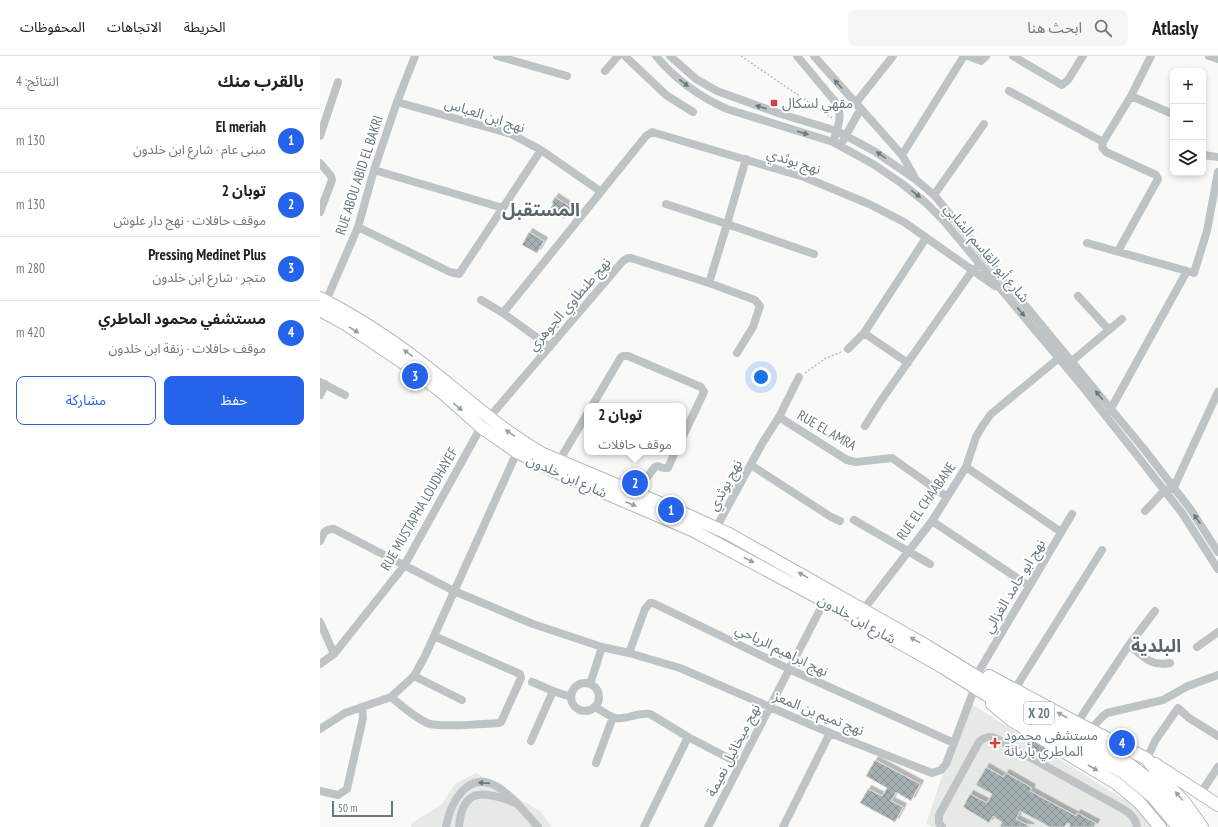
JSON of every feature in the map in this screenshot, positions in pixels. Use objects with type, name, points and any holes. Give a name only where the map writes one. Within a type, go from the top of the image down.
[{"type":"highway","name":"شارع ابن خلدون","points":[[322,303],[358,332],[485,422],[543,454],[716,528],[746,543],[949,660]]},
{"type":"highway","name":"شارع ابن خلدون","points":[[485,422],[517,452],[554,471],[692,530],[825,600],[901,643],[977,690]]},
{"type":"highway","points":[[949,660],[980,671],[1147,759],[1218,805]]},
{"type":"highway","name":"X 20","points":[[949,660],[995,688],[1095,744],[1127,769],[1178,827]]},
{"type":"highway","points":[[977,690],[993,706],[1011,720],[1116,783],[1139,802],[1160,827]]},
{"type":"highway","name":"X 20","points":[[977,690],[1157,786],[1175,805],[1192,827]]},
{"type":"highway","points":[[1147,759],[1163,780],[1185,803],[1202,827]]},
{"type":"street","name":"RUE ABOU ABID EL BAKRI","points":[[322,303],[358,227],[374,170],[414,56]]},
{"type":"street","points":[[497,56],[567,76]]},
{"type":"street","points":[[605,71],[618,56]]},
{"type":"street","points":[[625,56],[666,95],[693,112]]},
{"type":"street","name":"شارع أبو القاسم الشابي","points":[[656,56],[670,71],[696,92],[713,103],[727,109],[837,144],[873,164],[902,183],[925,202],[980,264],[1106,416],[1188,522],[1218,569]]},
{"type":"street","name":"شارع أبو القاسم الشابي","points":[[670,56],[696,79],[717,92],[837,131],[874,150],[915,179],[934,195],[1174,487],[1202,526],[1215,539],[1218,552]]},
{"type":"street","points":[[797,56],[837,104],[840,114],[837,131],[837,144]]},
{"type":"street","points":[[814,56],[902,155],[915,179]]},
{"type":"street","points":[[837,144],[845,135],[858,107],[894,56]]},
{"type":"street","points":[[902,155],[964,56]]},
{"type":"street","points":[[968,56],[981,61],[986,56]]},
{"type":"street","points":[[1013,56],[1062,85],[1068,80],[1083,56]]},
{"type":"street","points":[[1118,251],[1158,179],[1156,175],[1106,152],[1102,147],[1103,142],[1131,96],[1151,56]]},
{"type":"street","points":[[1209,56],[1218,59]]},
{"type":"street","points":[[320,136],[338,82]]},
{"type":"street","points":[[1009,91],[1103,142]]},
{"type":"street","points":[[1131,96],[1170,113]]},
{"type":"street","name":"نهج ابن العباس","points":[[397,102],[511,134],[541,150],[600,191]]},
{"type":"street","points":[[934,195],[984,124]]},
{"type":"street","name":"نهج بوثدي","points":[[600,191],[646,136],[652,132],[804,177],[869,204],[904,222],[1004,293]]},
{"type":"street","points":[[358,227],[456,274],[459,274],[541,150]]},
{"type":"street","points":[[1206,155],[1218,157]]},
{"type":"street","points":[[737,353],[753,327],[760,306],[755,300],[709,283],[746,159]]},
{"type":"street","points":[[320,163],[331,176],[332,180],[320,212]]},
{"type":"street","points":[[374,170],[503,208]]},
{"type":"street","points":[[1087,243],[1194,273],[1207,231],[1216,190],[1218,172]]},
{"type":"street","points":[[503,313],[600,191]]},
{"type":"street","points":[[666,204],[814,254]]},
{"type":"street","points":[[848,349],[864,333],[926,238]]},
{"type":"street","name":"نهج طنطاوي الجوهري","points":[[485,422],[623,261],[628,258],[709,283]]},
{"type":"street","points":[[866,426],[880,402],[972,271],[987,259]]},
{"type":"street","points":[[1106,416],[1187,271]]},
{"type":"street","points":[[1078,296],[1109,330]]},
{"type":"street","points":[[481,300],[503,313],[550,347]]},
{"type":"street","points":[[1072,362],[1122,319]]},
{"type":"street","points":[[864,333],[908,363]]},
{"type":"street","points":[[594,403],[623,356],[628,356],[701,387],[704,392],[686,430]]},
{"type":"street","name":"RUE EL CHAABANE","points":[[863,610],[932,521],[966,467],[976,437],[991,414],[1058,358]]},
{"type":"street","name":"نهج بوثدي","points":[[716,528],[770,430],[779,417],[799,377]]},
{"type":"street","points":[[320,395],[322,383],[345,395]]},
{"type":"street","points":[[1145,511],[1164,491],[1174,487],[1218,392]]},
{"type":"street","name":"RUE EL AMRA","points":[[779,417],[847,460],[856,462],[892,458],[946,497]]},
{"type":"street","points":[[559,460],[584,419]]},
{"type":"street","name":"RUE MUSTAPHA LOUDHAYEF","points":[[320,664],[334,654],[404,566],[485,422]]},
{"type":"street","points":[[320,729],[345,713],[391,697],[414,676],[425,656],[517,452]]},
{"type":"street","points":[[635,493],[655,467],[668,468],[674,455]]},
{"type":"street","points":[[751,465],[830,517],[840,521]]},
{"type":"street","points":[[966,467],[1061,532]]},
{"type":"street","name":"نهج ابو حامد الغزالي","points":[[980,671],[1072,514]]},
{"type":"street","points":[[854,520],[930,564]]},
{"type":"street","points":[[932,521],[1029,586]]},
{"type":"street","name":"نهج تميم بن المعز","points":[[320,541],[326,531],[329,529],[334,529],[454,591],[533,624],[602,647],[629,653],[680,668],[770,708],[932,773],[936,773],[946,764],[977,690]]},
{"type":"street","points":[[1015,690],[1102,550]]},
{"type":"street","name":"نهج ميخائيل نعيمة","points":[[708,827],[825,600]]},
{"type":"street","name":"نهج ابراهيم الرياحي","points":[[629,653],[645,609],[650,603],[653,603],[789,669],[954,743]]},
{"type":"street","points":[[1077,723],[1129,645],[1155,611]]},
{"type":"street","points":[[320,622],[334,654]]},
{"type":"street","points":[[1197,647],[1218,632]]},
{"type":"street","points":[[391,697],[401,706],[428,724],[442,725],[500,722],[521,678],[520,674],[434,636]]},
{"type":"street","points":[[1129,645],[1154,664],[1170,663]]},
{"type":"street","points":[[590,684],[602,647]]},
{"type":"street","points":[[1090,730],[1107,713],[1156,702],[1188,686],[1218,675]]},
{"type":"street","points":[[414,676],[462,700]]},
{"type":"street","points":[[532,682],[570,697]]},
{"type":"street","points":[[584,683],[590,684],[594,687],[597,691],[598,697],[595,707],[585,711],[579,710],[572,702],[570,697],[575,687],[584,683]]},
{"type":"street","points":[[531,741],[553,691]]},
{"type":"street","points":[[1170,696],[1178,708],[1188,718],[1218,736]]},
{"type":"street","points":[[320,791],[338,795],[347,788],[363,718],[362,707]]},
{"type":"street","points":[[595,707],[613,717],[621,718],[650,714],[740,764]]},
{"type":"street","points":[[1147,759],[1155,741],[1178,708]]},
{"type":"street","points":[[596,763],[613,717]]},
{"type":"street","points":[[783,827],[830,733]]},
{"type":"street","points":[[644,827],[688,736]]},
{"type":"street","points":[[942,827],[939,823],[939,815],[979,742],[982,739],[990,737],[997,739],[1130,813],[1134,818],[1137,827]]},
{"type":"street","points":[[1200,794],[1218,767]]},
{"type":"street","points":[[516,803],[498,796],[485,794],[471,797],[465,803],[460,812],[459,827],[447,826],[452,805],[461,791],[468,785],[484,782],[496,786],[505,792],[516,803],[538,827]]},
{"type":"path","points":[[741,56],[839,122]]},
{"type":"path","points":[[799,377],[826,358],[848,349]]},
{"type":"shaded area","name":"مستشفى محمود الماطري بأريانة","points":[[971,704],[1128,802],[1138,809],[1155,827],[932,827],[926,824],[940,782]]},
{"type":"shaded area","points":[[476,773],[540,811],[552,827],[411,827],[412,823],[442,804],[455,784]]},
{"type":"building","points":[[555,197],[572,208],[564,219],[550,209]]},
{"type":"building","points":[[529,232],[544,241],[537,253],[522,245]]},
{"type":"building","points":[[1030,739],[1051,750],[1047,758],[1026,747]]},
{"type":"building","points":[[875,760],[920,784],[911,801],[896,792],[891,801],[903,807],[895,822],[860,803],[868,789],[882,796],[887,788],[866,776]]},
{"type":"building","points":[[986,767],[1003,777],[1006,773],[1032,788],[1030,791],[1076,816],[1077,813],[1096,823],[1094,827],[1069,827],[1070,824],[1067,823],[1065,826],[1066,827],[1050,827],[1020,811],[1016,819],[1031,827],[1000,827],[1002,822],[993,816],[989,823],[963,807],[970,794],[987,803],[992,794],[976,785]]},
{"type":"place","name":"مقهي لسكال","points":[[774,103]]},
{"type":"place","name":"Pressing Medinet Plus","points":[[415,376]]},
{"type":"place","name":"توبان 2","points":[[635,483]]},
{"type":"place","name":"El meriah","points":[[671,510]]},
{"type":"place","name":"مستشفى محمود الماطري بأريانة","points":[[995,743]]},
{"type":"place","name":"مستشفي محمود الماطري","points":[[1122,743]]},
{"type":"district","name":"المستقبل","points":[[541,209]]},
{"type":"district","name":"البلدية","points":[[1156,645]]}]
